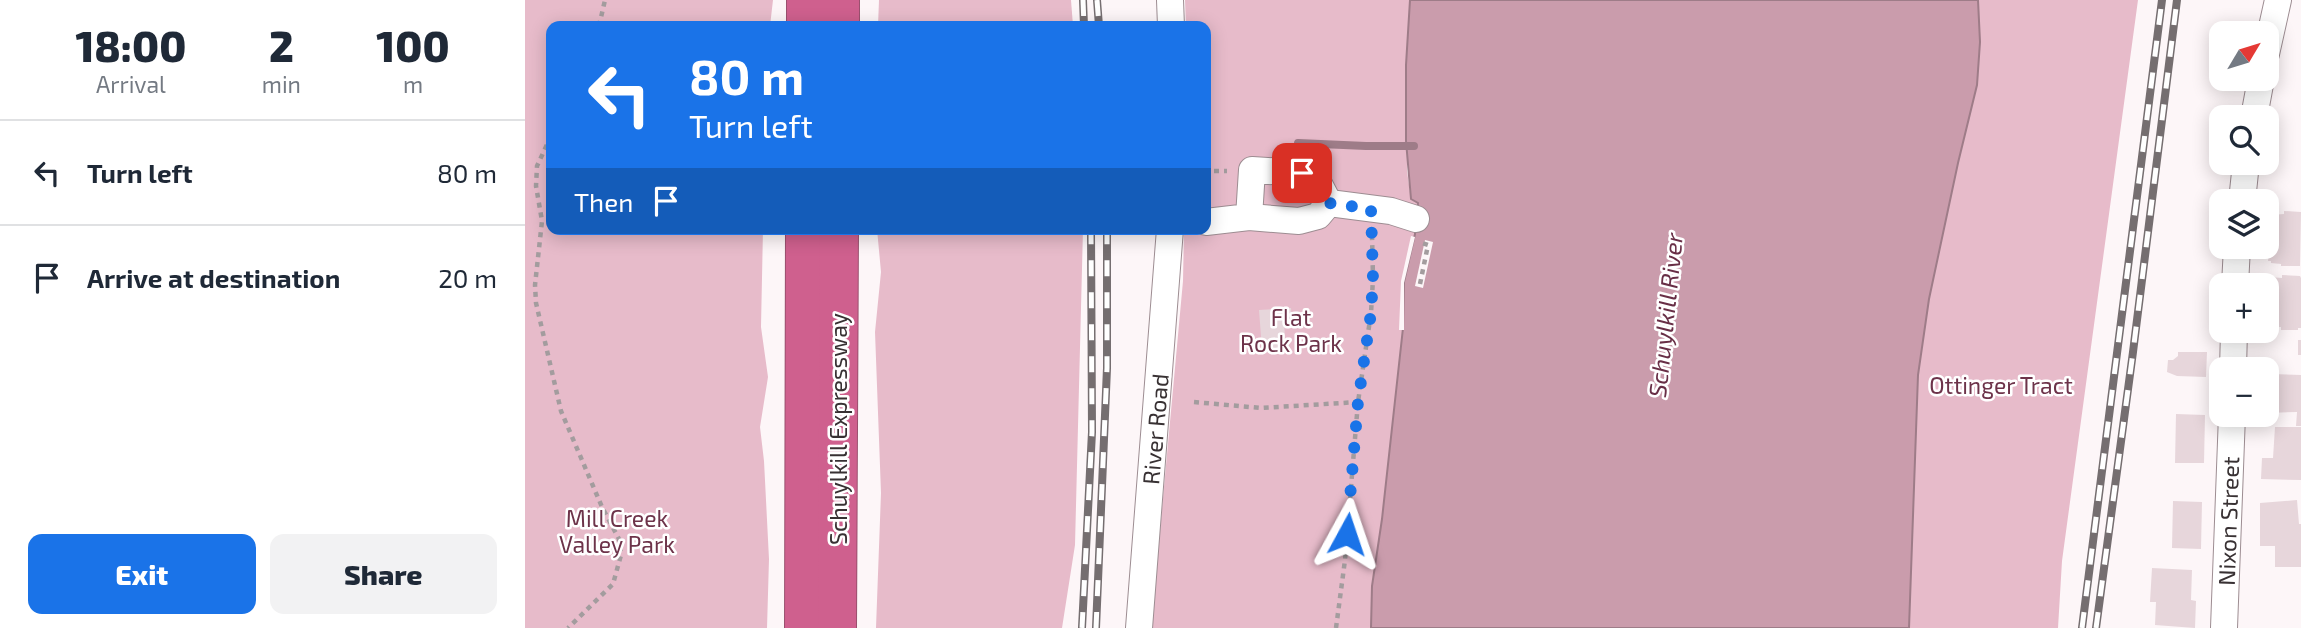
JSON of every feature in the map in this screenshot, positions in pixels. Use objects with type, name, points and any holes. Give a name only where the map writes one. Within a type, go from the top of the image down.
[{"type":"highway","points":[[806,0],[806,21]]},
{"type":"highway","points":[[840,0],[840,21]]},
{"type":"highway","name":"Schuylkill Expressway","points":[[804,628],[805,235]]},
{"type":"highway","name":"Schuylkill Expressway","points":[[838,628],[839,235]]},
{"type":"street","points":[[1170,0],[1171,21]]},
{"type":"street","points":[[2273,21],[2278,0]]},
{"type":"street","points":[[1249,217],[1252,170],[1302,173],[1319,184],[1329,203]]},
{"type":"street","points":[[1329,203],[1391,211],[1415,230]]},
{"type":"street","points":[[1211,221],[1249,217],[1299,221],[1318,216],[1329,203]]},
{"type":"street","name":"River Road","points":[[1139,628],[1170,235]]},
{"type":"street","name":"Nixon Street","points":[[2224,628],[2232,427]]},
{"type":"path","points":[[600,21],[605,0]]},
{"type":"path","points":[[546,147],[537,166],[536,186],[542,221],[535,285],[536,303],[561,411],[602,507],[619,539],[621,555],[613,584],[568,628]]},
{"type":"path","points":[[1336,628],[1345,560],[1358,402],[1371,313],[1371,209]]},
{"type":"path","points":[[1415,230],[1428,245],[1420,284]]},
{"type":"path","points":[[1194,402],[1261,408],[1358,402]]},
{"type":"green space","name":"Mill Creek Valley Park","points":[[525,0],[773,0],[771,21],[546,21],[546,235],[763,235],[761,327],[768,377],[760,427],[769,559],[767,628],[525,628]]},
{"type":"green space","points":[[879,0],[1071,0],[1073,21],[878,21]]},
{"type":"green space","name":"Flat Rock Park","points":[[1185,0],[1410,0],[1407,171],[1411,199],[1418,203],[1415,234],[1404,282],[1403,328],[1372,586],[1371,628],[1151,628],[1183,281],[1184,235],[1211,235],[1211,21],[1186,21]]},
{"type":"green space","name":"Ottinger Tract","points":[[1978,0],[2138,0],[2062,561],[2058,628],[1909,628],[1918,375],[1929,299],[1977,85],[1980,42]]},
{"type":"green space","points":[[878,235],[1083,235],[1075,545],[1062,628],[876,628],[881,493],[875,332],[881,272]]},
{"type":"water","name":"Schuylkill River","points":[[1410,0],[1978,0],[1980,42],[1977,85],[1929,299],[1918,375],[1909,628],[1371,628],[1372,586],[1403,328],[1404,282],[1415,234],[1418,203],[1411,199],[1406,141],[1406,65]]},
{"type":"pier","points":[[1411,236],[1415,237],[1404,283],[1404,330],[1399,330],[1401,281]]},
{"type":"pier","points":[[1425,240],[1433,242],[1423,288],[1415,286]]},
{"type":"building","points":[[2284,211],[2301,212],[2300,266],[2281,266],[2268,261],[2279,259],[2279,214],[2284,214]]},
{"type":"building","points":[[2282,275],[2301,278],[2301,328],[2298,330],[2281,330],[2279,327],[2279,278],[2282,278]]},
{"type":"building","points":[[1291,308],[1292,323],[1284,324],[1286,347],[1262,349],[1259,310]]},
{"type":"building","points":[[2298,340],[2301,340],[2301,355],[2298,355]]},
{"type":"building","points":[[2178,352],[2207,352],[2206,377],[2177,376],[2167,372],[2168,360],[2178,356]]},
{"type":"building","points":[[2279,374],[2301,375],[2301,426],[2296,426],[2297,412],[2279,413]]},
{"type":"building","points":[[2176,414],[2205,415],[2204,463],[2175,463]]},
{"type":"building","points":[[2275,427],[2301,427],[2301,480],[2261,479],[2262,458],[2273,458]]},
{"type":"building","points":[[2297,500],[2301,524],[2301,567],[2275,567],[2275,546],[2260,546],[2260,503]]},
{"type":"building","points":[[2173,501],[2202,502],[2201,549],[2172,548]]},
{"type":"building","points":[[2152,568],[2192,570],[2191,600],[2196,601],[2195,628],[2155,625],[2156,602],[2150,602]]},
{"type":"waterway","points":[[1298,143],[1414,146]]},
{"type":"railway","points":[[1083,0],[1084,21]]},
{"type":"railway","points":[[1097,0],[1099,21]]},
{"type":"railway","points":[[2082,628],[2162,0]]},
{"type":"railway","points":[[2096,628],[2177,0]]},
{"type":"railway","points":[[1082,628],[1092,432],[1091,235]]},
{"type":"railway","points":[[1096,628],[1107,368],[1107,235]]},
{"type":"route","points":[[1302,173],[1319,184],[1329,203],[1371,209],[1371,313],[1358,402],[1347,534]]}]
